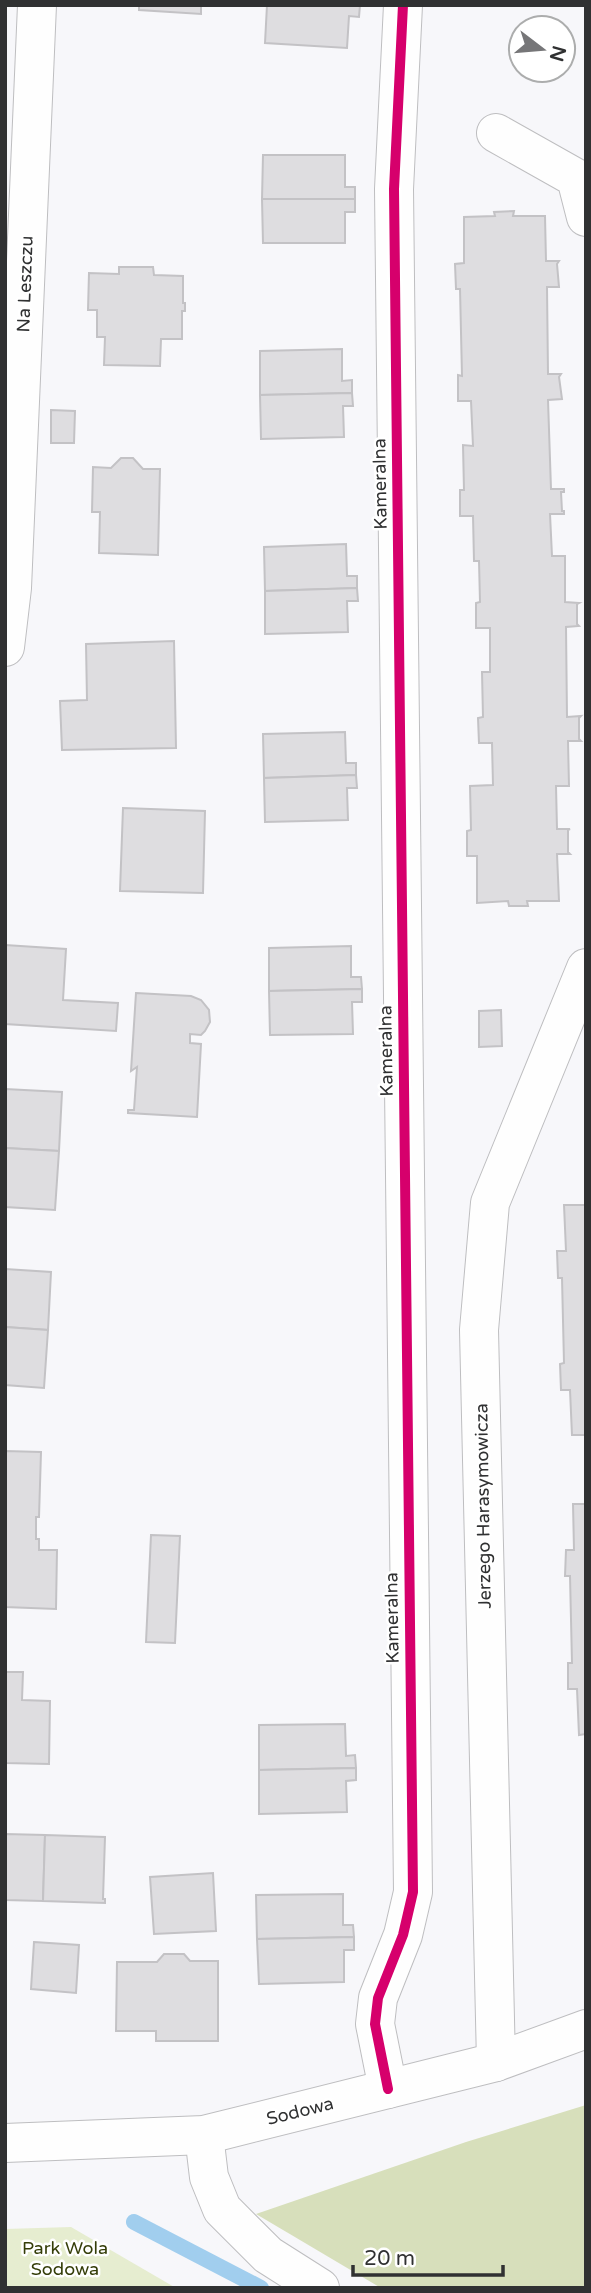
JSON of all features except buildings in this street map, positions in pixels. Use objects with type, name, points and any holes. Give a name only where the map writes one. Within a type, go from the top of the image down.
[{"type":"street","name":"Na Leszczu","points":[[5,647],[12,574],[37,5]]},
{"type":"street","name":"Kameralna","points":[[388,2089],[375,2024],[378,1998],[403,1935],[413,1892],[394,203],[404,5]]},
{"type":"street","points":[[496,132],[576,178],[586,217]]},
{"type":"street","name":"Jerzego Harasymowicza","points":[[496,2062],[479,1330],[490,1203],[586,968]]},
{"type":"street","name":"Sodowa","points":[[5,2143],[204,2135],[496,2062],[586,2029]]},
{"type":"street","points":[[204,2135],[209,2177],[222,2209],[268,2255],[320,2288]]},
{"type":"green space","points":[[586,2105],[586,2288],[381,2288],[256,2214],[466,2142]]},
{"type":"green space","name":"Park Wola Sodowa","points":[[71,2227],[176,2288],[5,2288],[5,2229]]},
{"type":"waterway","points":[[134,2222],[261,2288]]},
{"type":"cycle path","points":[[388,2089],[375,2024],[378,1998],[403,1935],[413,1892],[394,189],[403,5]]}]
